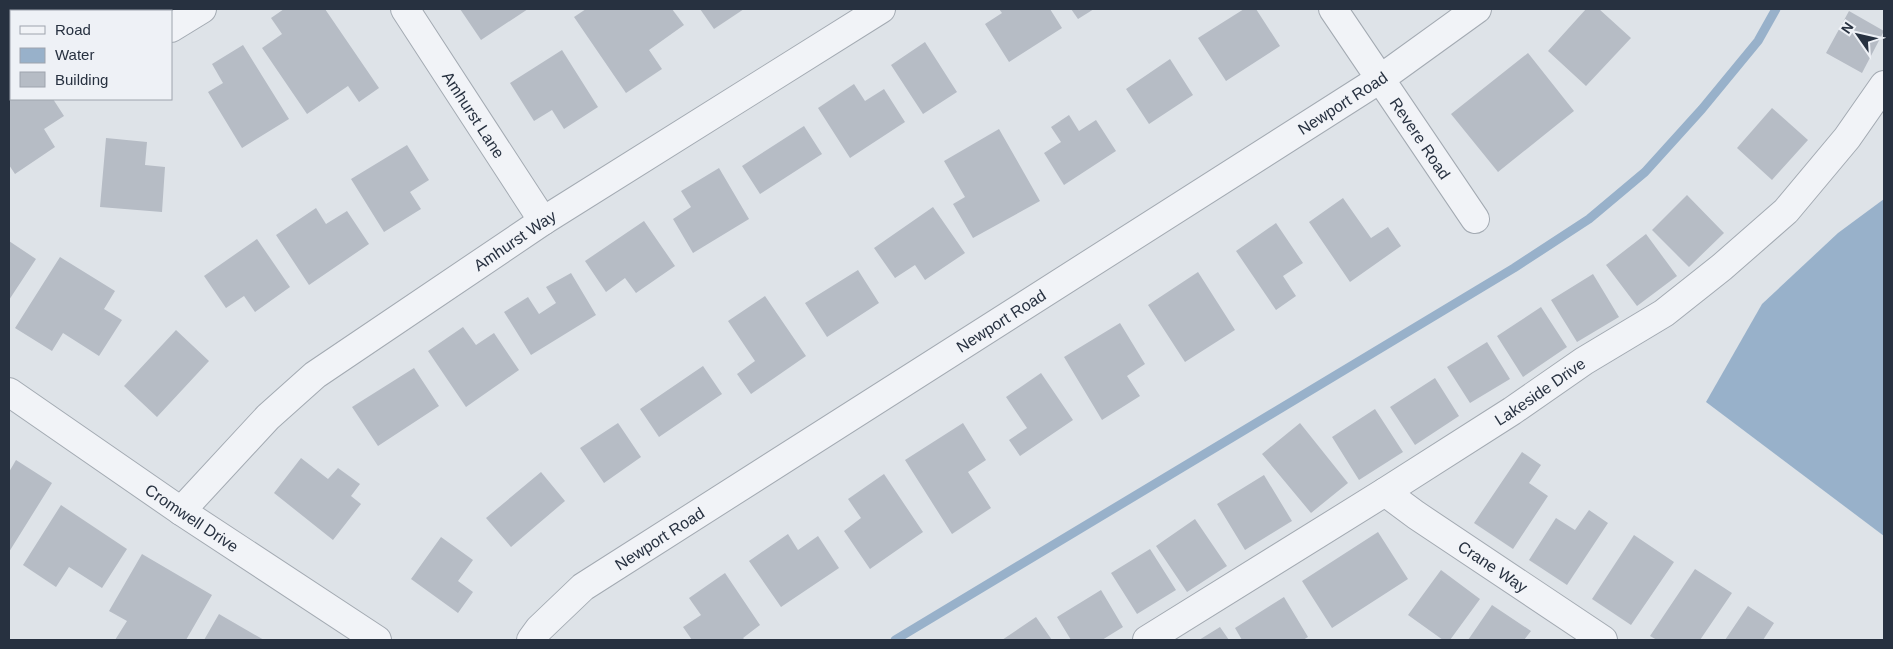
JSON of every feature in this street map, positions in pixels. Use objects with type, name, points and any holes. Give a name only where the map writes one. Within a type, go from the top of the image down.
[{"type":"street","points":[[172,27],[202,9]]},
{"type":"street","name":"Amhurst Lane","points":[[405,9],[543,221]]},
{"type":"street","name":"Amhurst Way","points":[[181,511],[268,417],[315,375],[543,221],[882,9]]},
{"type":"street","name":"Revere Road","points":[[1333,9],[1475,219]]},
{"type":"street","name":"Newport Road","points":[[531,640],[539,629],[584,587],[1380,79],[1477,9]]},
{"type":"street","name":"Lakeside Drive","points":[[1147,640],[1512,411],[1584,361],[1664,313],[1722,267],[1786,211],[1847,138],[1884,85]]},
{"type":"street","name":"Cromwell Drive","points":[[9,392],[181,511],[377,640]]},
{"type":"street","name":"Crane Way","points":[[1385,492],[1416,515],[1603,640]]},
{"type":"water","points":[[1884,199],[1884,536],[1706,402],[1762,304],[1838,233]]},
{"type":"building","points":[[9,9],[52,9],[10,10],[9,51]]},
{"type":"building","points":[[284,9],[325,9],[379,88],[359,102],[348,86],[307,114],[262,48],[282,34],[271,18]]},
{"type":"building","points":[[460,9],[528,9],[481,40]]},
{"type":"building","points":[[586,9],[672,9],[684,25],[649,50],[662,69],[626,93],[574,17]]},
{"type":"building","points":[[700,9],[744,9],[714,29]]},
{"type":"building","points":[[999,9],[1050,9],[1062,28],[1009,62],[985,24],[1002,13]]},
{"type":"building","points":[[1071,9],[1094,9],[1078,19]]},
{"type":"building","points":[[1244,9],[1256,9],[1280,46],[1226,81],[1198,38]]},
{"type":"building","points":[[1586,9],[1599,9],[1631,38],[1586,86],[1548,51]]},
{"type":"building","points":[[1849,11],[1884,31],[1862,73],[1826,53]]},
{"type":"building","points":[[925,42],[957,92],[923,114],[891,65]]},
{"type":"building","points":[[243,45],[289,119],[242,148],[208,92],[223,83],[212,64]]},
{"type":"building","points":[[562,50],[598,107],[564,129],[552,110],[534,121],[510,83]]},
{"type":"building","points":[[1528,53],[1574,111],[1498,172],[1451,114]]},
{"type":"building","points":[[1170,59],[1193,95],[1149,124],[1126,89]]},
{"type":"building","points":[[854,84],[865,101],[884,89],[905,122],[850,158],[818,108]]},
{"type":"building","points":[[9,99],[54,100],[64,116],[44,129],[55,147],[15,174],[9,165]]},
{"type":"building","points":[[1772,108],[1808,140],[1772,180],[1737,148]]},
{"type":"building","points":[[1069,115],[1079,131],[1096,120],[1116,151],[1064,185],[1044,153],[1061,142],[1051,127]]},
{"type":"building","points":[[804,126],[822,154],[760,194],[742,166]]},
{"type":"building","points":[[999,129],[1040,201],[973,238],[953,204],[965,197],[944,161]]},
{"type":"building","points":[[106,138],[147,142],[145,165],[165,167],[162,212],[100,207]]},
{"type":"building","points":[[407,145],[429,180],[410,192],[421,209],[384,232],[351,179]]},
{"type":"building","points":[[719,168],[749,219],[693,253],[673,219],[691,207],[681,191]]},
{"type":"building","points":[[1687,195],[1724,233],[1689,267],[1652,230]]},
{"type":"building","points":[[1343,198],[1371,238],[1388,227],[1401,246],[1350,282],[1309,222]]},
{"type":"building","points":[[933,207],[965,253],[925,280],[915,265],[895,278],[874,248]]},
{"type":"building","points":[[316,208],[326,224],[347,211],[369,244],[309,285],[276,235]]},
{"type":"building","points":[[644,221],[675,266],[636,293],[625,278],[606,292],[585,261]]},
{"type":"building","points":[[1276,223],[1303,263],[1283,276],[1296,296],[1276,310],[1236,251]]},
{"type":"building","points":[[1646,234],[1677,276],[1637,306],[1606,265]]},
{"type":"building","points":[[257,239],[290,287],[255,312],[244,296],[226,308],[204,276]]},
{"type":"building","points":[[9,241],[36,259],[9,300]]},
{"type":"building","points":[[60,257],[115,291],[104,309],[122,320],[99,356],[63,333],[52,351],[15,328]]},
{"type":"building","points":[[858,270],[879,303],[827,337],[805,303]]},
{"type":"building","points":[[1198,272],[1235,330],[1185,362],[1148,305]]},
{"type":"building","points":[[571,273],[596,315],[531,355],[504,312],[528,297],[539,314],[556,303],[546,287]]},
{"type":"building","points":[[1593,274],[1619,317],[1577,342],[1551,300]]},
{"type":"building","points":[[765,296],[806,356],[751,394],[737,374],[755,361],[728,321]]},
{"type":"building","points":[[1541,307],[1567,347],[1523,377],[1497,336]]},
{"type":"building","points":[[1120,323],[1145,364],[1127,376],[1140,396],[1102,420],[1064,357]]},
{"type":"building","points":[[463,327],[476,345],[494,333],[519,370],[466,407],[428,351]]},
{"type":"building","points":[[176,330],[209,361],[157,417],[124,386]]},
{"type":"building","points":[[1487,342],[1510,379],[1470,403],[1447,367]]},
{"type":"building","points":[[703,366],[722,394],[659,437],[640,409]]},
{"type":"building","points":[[414,368],[439,406],[378,446],[352,407]]},
{"type":"building","points":[[1041,373],[1073,420],[1020,456],[1009,440],[1027,428],[1006,397]]},
{"type":"building","points":[[1435,378],[1459,416],[1415,445],[1390,407]]},
{"type":"building","points":[[1375,409],[1403,452],[1359,480],[1332,437]]},
{"type":"building","points":[[618,423],[641,457],[604,483],[580,448]]},
{"type":"building","points":[[963,423],[986,460],[968,472],[991,508],[952,534],[905,460]]},
{"type":"building","points":[[1300,423],[1348,483],[1311,513],[1262,454]]},
{"type":"building","points":[[1522,452],[1541,465],[1529,483],[1548,496],[1513,549],[1474,523]]},
{"type":"building","points":[[301,458],[328,479],[338,468],[360,484],[351,496],[361,504],[333,540],[274,493]]},
{"type":"building","points":[[16,460],[52,483],[9,552],[9,472]]},
{"type":"building","points":[[541,472],[565,501],[511,547],[486,518]]},
{"type":"building","points":[[884,474],[923,532],[870,569],[844,531],[861,518],[848,499]]},
{"type":"building","points":[[1264,475],[1292,521],[1245,550],[1217,504]]},
{"type":"building","points":[[61,505],[127,549],[102,588],[69,567],[56,587],[23,565]]},
{"type":"building","points":[[1589,510],[1608,523],[1567,585],[1529,560],[1556,518],[1575,530]]},
{"type":"building","points":[[1195,519],[1227,566],[1187,592],[1156,546]]},
{"type":"building","points":[[1378,532],[1408,579],[1332,628],[1302,581]]},
{"type":"building","points":[[788,534],[798,550],[818,536],[839,568],[781,607],[749,561]]},
{"type":"building","points":[[1634,535],[1674,562],[1631,625],[1592,599]]},
{"type":"building","points":[[441,537],[473,560],[458,581],[473,592],[458,613],[411,579]]},
{"type":"building","points":[[1150,549],[1176,590],[1137,614],[1111,573]]},
{"type":"building","points":[[142,554],[212,595],[186,640],[115,640],[127,621],[109,611]]},
{"type":"building","points":[[1695,569],[1732,593],[1700,640],[1657,640],[1650,636]]},
{"type":"building","points":[[1441,570],[1480,599],[1450,640],[1443,640],[1408,615]]},
{"type":"building","points":[[725,573],[760,625],[743,638],[745,640],[692,640],[683,627],[701,615],[689,598]]},
{"type":"building","points":[[1101,590],[1123,627],[1102,640],[1071,640],[1057,617]]},
{"type":"building","points":[[1284,597],[1308,637],[1303,640],[1242,640],[1235,628]]},
{"type":"building","points":[[1492,605],[1531,631],[1524,640],[1468,640]]},
{"type":"building","points":[[1748,606],[1774,623],[1763,640],[1725,640]]},
{"type":"building","points":[[219,614],[264,640],[204,640]]},
{"type":"building","points":[[1036,617],[1052,640],[1002,640]]},
{"type":"building","points":[[1220,627],[1229,640],[1199,640]]},
{"type":"waterway","points":[[895,640],[1514,268],[1589,219],[1645,172],[1702,109],[1758,41],[1776,9]]}]
